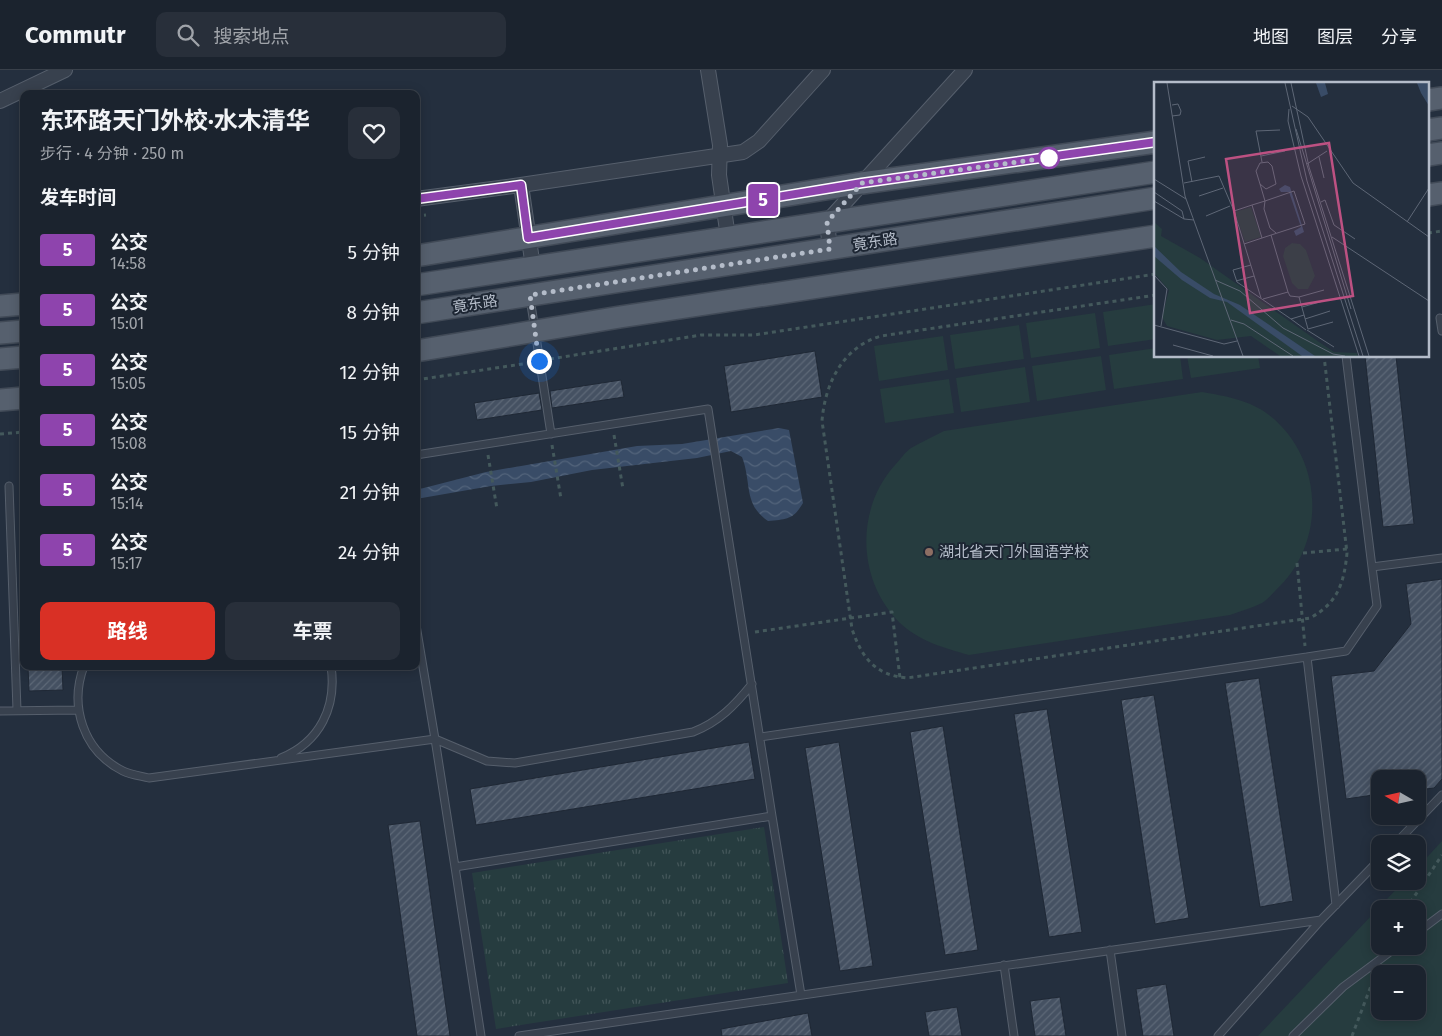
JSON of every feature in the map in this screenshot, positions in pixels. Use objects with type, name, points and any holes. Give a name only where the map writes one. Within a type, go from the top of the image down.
[{"type":"main road","points":[[420,255],[862,183],[1154,142]]},
{"type":"main road","name":"竟东路","points":[[420,284],[1154,172]]},
{"type":"main road","name":"竟东路","points":[[420,312],[1154,198]]},
{"type":"main road","points":[[420,350],[1154,236]]},
{"type":"main road","points":[[0,306],[20,304]]},
{"type":"main road","points":[[0,333],[20,331]]},
{"type":"main road","points":[[0,359],[20,357]]},
{"type":"main road","points":[[0,400],[20,398]]},
{"type":"street","points":[[24,90],[65,70]]},
{"type":"street","points":[[708,70],[720,155],[719,175],[728,237]]},
{"type":"street","points":[[420,198],[743,152],[760,141],[823,70]]},
{"type":"street","points":[[830,249],[827,222],[965,70]]},
{"type":"street","points":[[0,102],[20,92]]},
{"type":"street","points":[[521,185],[533,267]]},
{"type":"lane","points":[[530,295],[550,434]]},
{"type":"lane","points":[[1440,318],[1442,331]]},
{"type":"lane","points":[[760,737],[1346,651],[1378,606],[1346,358]]},
{"type":"lane","points":[[420,454],[708,409],[801,995]]},
{"type":"lane","points":[[9,486],[17,710]]},
{"type":"lane","points":[[1372,567],[1442,558]]},
{"type":"lane","points":[[420,649],[481,1036]]},
{"type":"lane","points":[[1307,657],[1336,904]]},
{"type":"lane","points":[[83,670],[78,683],[77,710],[86,735],[101,756],[123,771],[149,778],[435,739],[472,756],[501,763],[562,755],[693,732],[706,727],[730,710],[752,684]]},
{"type":"lane","points":[[272,762],[296,752],[316,734],[329,711],[334,684],[332,670]]},
{"type":"lane","points":[[0,710],[77,710]]},
{"type":"lane","points":[[1404,835],[1442,795]]},
{"type":"lane","points":[[455,867],[772,816]]},
{"type":"lane","points":[[1218,1036],[1321,920],[1371,868]]},
{"type":"lane","points":[[1426,926],[1442,914]]},
{"type":"lane","points":[[518,1036],[1321,920]]},
{"type":"lane","points":[[1110,950],[1122,1036]]},
{"type":"lane","points":[[1293,1036],[1344,987],[1386,955]]},
{"type":"lane","points":[[1004,965],[1014,1036]]},
{"type":"path","points":[[420,379],[684,338],[740,336],[772,332],[1154,274]]},
{"type":"path","points":[[1154,295],[881,336],[864,341],[855,348],[831,380],[824,401],[822,421],[851,618],[858,647],[866,659],[891,677],[900,678],[1302,619],[1320,613],[1336,596],[1342,584],[1347,549],[1324,358]]},
{"type":"path","points":[[612,424],[623,489]]},
{"type":"path","points":[[0,434],[20,432]]},
{"type":"path","points":[[550,434],[561,498]]},
{"type":"path","points":[[487,444],[497,509]]},
{"type":"path","points":[[1303,553],[1347,549]]},
{"type":"path","points":[[1297,563],[1307,657]]},
{"type":"path","points":[[744,633],[892,612],[900,678]]},
{"type":"path","points":[[1412,900],[1442,855]]},
{"type":"path","points":[[1352,1036],[1381,959]]},
{"type":"green space","points":[[1154,304],[1154,339],[1108,346],[1103,312]]},
{"type":"green space","points":[[1095,313],[1100,348],[1031,358],[1026,323]]},
{"type":"green space","points":[[1019,325],[1024,359],[955,369],[950,335]]},
{"type":"green space","points":[[943,336],[948,370],[879,381],[874,346]]},
{"type":"green space","points":[[1154,348],[1154,358],[1180,358],[1183,379],[1114,389],[1109,355]]},
{"type":"green space","points":[[1101,356],[1106,390],[1037,401],[1032,366]]},
{"type":"green space","points":[[1187,358],[1258,358],[1260,368],[1191,378]]},
{"type":"green space","points":[[1025,367],[1030,402],[961,412],[956,378]]},
{"type":"green space","points":[[949,379],[954,413],[885,423],[880,389]]},
{"type":"green space","points":[[1202,392],[1246,402],[1269,415],[1287,433],[1300,454],[1309,477],[1312,501],[1311,525],[1304,549],[1293,571],[1264,602],[1230,615],[969,655],[941,647],[915,635],[900,623],[886,606],[875,587],[869,566],[866,545],[868,523],[873,502],[882,483],[911,448],[944,431]]},
{"type":"green space","points":[[764,827],[788,983],[496,1029],[472,873]]},
{"type":"green space","points":[[1442,841],[1442,1036],[1258,1036],[1371,916],[1371,955],[1426,955],[1426,900],[1386,900],[1396,890],[1426,890],[1426,858]]},
{"type":"water","points":[[779,428],[789,430],[803,503],[793,516],[768,521],[760,514],[751,500],[742,457],[731,451],[697,458],[592,470],[531,482],[491,486],[420,498],[420,489],[486,472],[637,446],[682,444]]},
{"type":"building","points":[[815,351],[822,397],[731,412],[724,366]]},
{"type":"building","points":[[1365,358],[1396,358],[1414,524],[1383,527]]},
{"type":"building","points":[[621,380],[624,397],[552,408],[550,391]]},
{"type":"building","points":[[539,393],[542,410],[477,420],[474,403]]},
{"type":"building","points":[[1442,579],[1442,779],[1434,788],[1426,789],[1426,770],[1371,770],[1371,795],[1346,799],[1331,676],[1374,671],[1411,624],[1406,584]]},
{"type":"building","points":[[28,670],[62,670],[63,690],[29,691]]},
{"type":"building","points":[[1259,678],[1293,901],[1260,907],[1225,683]]},
{"type":"building","points":[[1154,695],[1189,918],[1155,924],[1121,700]]},
{"type":"building","points":[[1047,709],[1082,932],[1049,937],[1014,714]]},
{"type":"building","points":[[943,726],[978,950],[945,955],[910,732]]},
{"type":"building","points":[[749,742],[755,779],[476,825],[470,789]]},
{"type":"building","points":[[839,742],[873,966],[840,971],[805,748]]},
{"type":"building","points":[[420,821],[450,1036],[417,1036],[388,825]]},
{"type":"building","points":[[1166,984],[1174,1036],[1143,1036],[1136,989]]},
{"type":"building","points":[[1060,997],[1066,1036],[1035,1036],[1030,1001]]},
{"type":"building","points":[[957,1007],[962,1036],[929,1036],[925,1012]]},
{"type":"building","points":[[808,1013],[812,1036],[722,1036],[721,1029]]},
{"type":"bus line","name":"5","points":[[420,198],[521,185],[528,238],[862,183],[1154,142]]},
{"type":"place","name":"湖北省天门外国语学校","points":[[929,552]]},
{"type":"route","points":[[539,361],[530,295],[830,249],[827,222],[862,183],[1054,157],[1049,158]]}]
